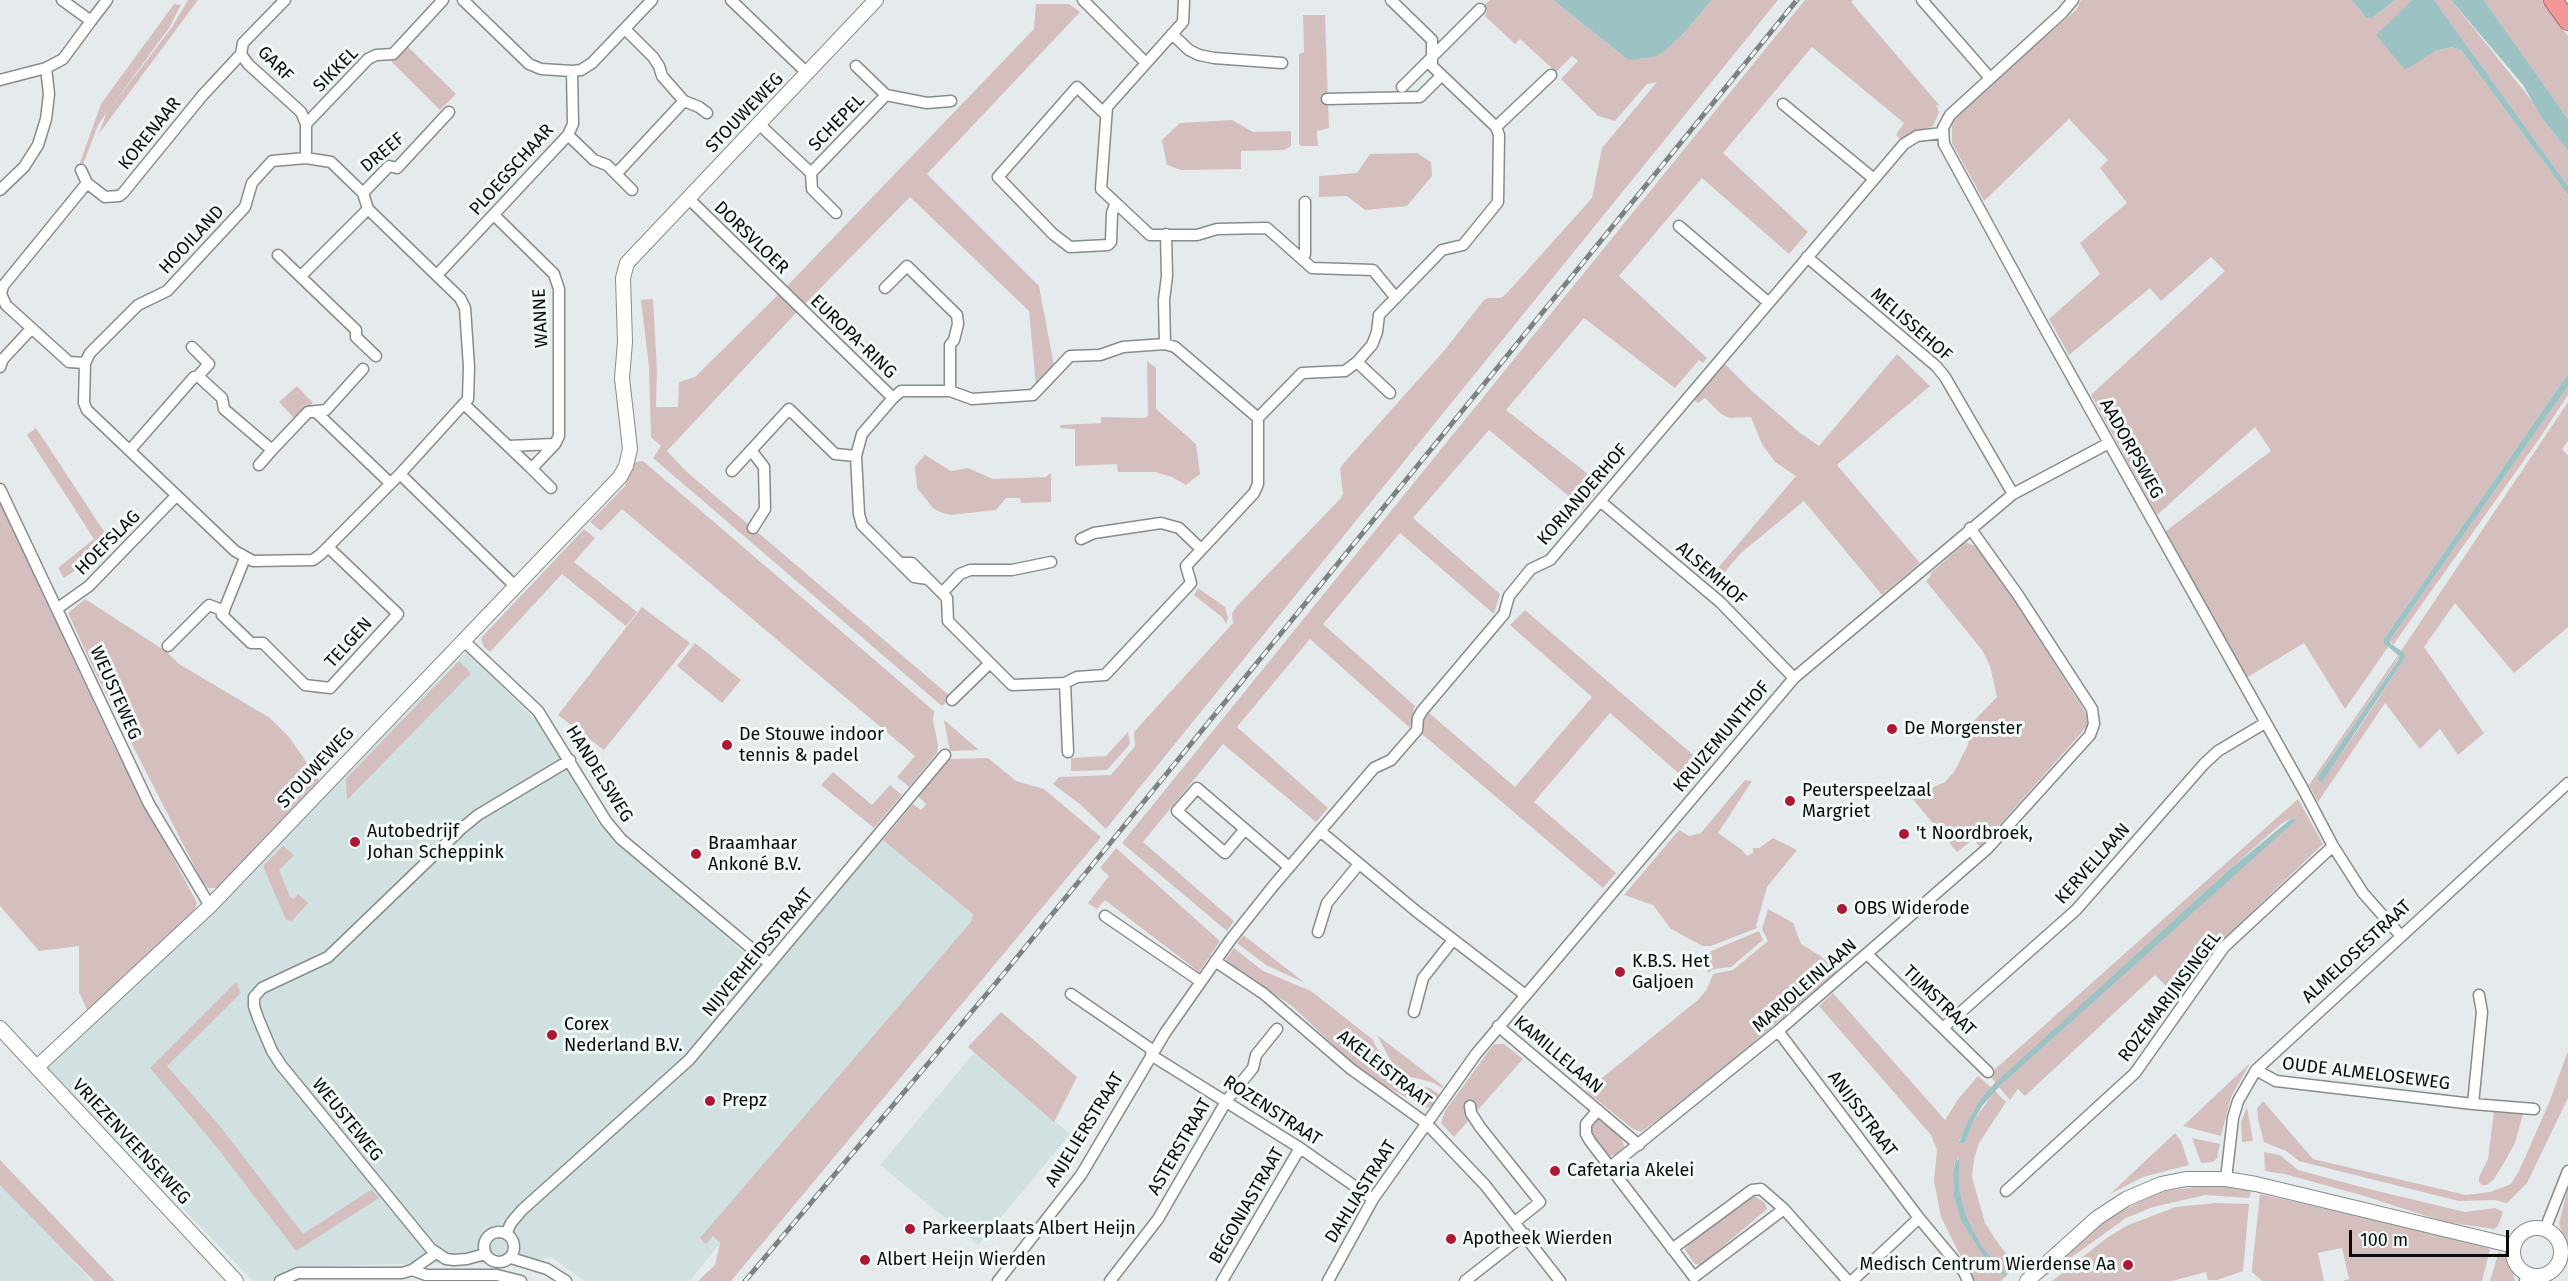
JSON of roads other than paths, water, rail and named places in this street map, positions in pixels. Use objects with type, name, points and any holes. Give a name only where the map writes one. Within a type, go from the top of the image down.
[{"type":"highway","points":[[2553,0],[2568,21]]},
{"type":"main road","name":"STOUWEWEG","points":[[37,1067],[210,906],[620,477],[626,466],[630,449],[626,409],[630,391],[629,362],[625,342],[624,288],[639,251],[876,0]]},
{"type":"main road","name":"VRIEZENVEENSEWEG","points":[[0,1029],[236,1281]]},
{"type":"main road","points":[[2033,1279],[2097,1218],[2134,1195],[2161,1184],[2186,1179],[2226,1179],[2309,1196],[2514,1246]]},
{"type":"main road","points":[[2530,1229],[2545,1229],[2559,1241],[2564,1259],[2552,1272],[2527,1278],[2514,1259],[2514,1246],[2517,1238],[2530,1229]]},
{"type":"street","points":[[62,0],[91,21]]},
{"type":"street","points":[[0,80],[46,68],[63,58],[106,0]]},
{"type":"street","name":"GARF","points":[[285,0],[243,43],[241,54],[248,64],[300,112],[306,124]]},
{"type":"street","name":"SIKKEL","points":[[306,124],[368,59],[376,55],[393,54],[443,0]]},
{"type":"street","points":[[463,0],[529,64],[541,69],[572,71],[581,70],[592,63],[652,0]]},
{"type":"street","points":[[730,0],[807,73]]},
{"type":"street","points":[[1083,0],[1146,63]]},
{"type":"street","points":[[1184,0],[1183,22],[1107,107],[1101,189],[1115,205],[1150,235],[1197,235],[1217,229],[1267,228],[1312,268],[1373,270],[1396,298]]},
{"type":"street","points":[[1051,562],[1012,570],[970,570],[960,574],[942,593],[946,598],[948,621],[1012,685],[1065,683],[1077,677],[1105,675],[1191,583],[1186,566],[1254,493],[1258,484],[1258,418],[1302,373],[1345,371],[1357,362],[1372,345],[1377,332],[1379,315],[1442,250],[1463,245],[1498,202],[1499,135],[1496,127],[1432,66],[1434,57],[1432,40],[1391,0]]},
{"type":"street","points":[[1942,133],[1947,119],[2062,14],[2073,0]]},
{"type":"street","points":[[1925,1],[1990,78]]},
{"type":"street","points":[[1402,87],[1480,9]]},
{"type":"street","points":[[625,29],[653,57],[662,76],[684,101],[699,106],[707,113]]},
{"type":"street","points":[[1172,34],[1199,55],[1282,63]]},
{"type":"street","name":"KORENAAR","points":[[87,183],[105,197],[119,196],[123,193],[202,96],[241,54]]},
{"type":"street","name":"SCHEPEL","points":[[856,66],[886,95],[927,103],[951,101]]},
{"type":"street","points":[[0,190],[24,167],[38,145],[46,119],[49,94],[46,68]]},
{"type":"street","name":"PLOEGSCHAAR","points":[[437,275],[568,135],[573,124],[572,71]]},
{"type":"street","points":[[1496,127],[1551,75]]},
{"type":"street","points":[[1327,99],[1420,97],[1442,76]]},
{"type":"street","points":[[1106,115],[1077,87],[999,177],[1053,234],[1070,247],[1108,245],[1111,242],[1112,213],[1115,205]]},
{"type":"street","name":"SCHEPEL","points":[[811,173],[886,95]]},
{"type":"street","points":[[616,174],[684,101]]},
{"type":"street","points":[[1783,104],[1874,179]]},
{"type":"street","name":"DREEF","points":[[363,193],[389,166],[397,168],[449,112]]},
{"type":"street","points":[[306,124],[306,158]]},
{"type":"street","name":"SCHEPEL","points":[[759,124],[811,173],[812,189],[836,213]]},
{"type":"street","name":"KORIANDERHOF","points":[[1229,942],[1289,867],[1374,768],[1391,760],[1417,730],[1418,718],[1422,711],[1504,614],[1509,596],[1531,569],[1550,560],[1874,179],[1910,140],[1917,136],[1942,133]]},
{"type":"street","name":"AADORPSWEG","points":[[1942,133],[1946,149],[2333,846],[2362,894],[2401,936]]},
{"type":"street","points":[[568,135],[594,159],[607,165],[632,190]]},
{"type":"street","name":"HOOILAND","points":[[85,363],[90,352],[138,304],[167,291],[245,207],[252,183],[272,161],[306,158],[332,162],[363,193],[368,209],[460,298],[465,308],[469,367],[468,399],[465,405]]},
{"type":"street","points":[[81,170],[87,183],[3,286],[2,300],[69,362],[85,363],[84,404],[87,410],[176,496],[245,558],[253,561],[313,560],[400,474],[465,405],[551,488]]},
{"type":"street","name":"DORSVLOER","points":[[688,198],[792,300]]},
{"type":"street","points":[[1302,258],[1305,254],[1305,202]]},
{"type":"street","points":[[301,276],[368,209]]},
{"type":"street","name":"WANNE","points":[[494,215],[554,274],[559,289],[560,436],[555,444]]},
{"type":"street","points":[[1678,226],[1769,303]]},
{"type":"street","points":[[1165,344],[1166,234]]},
{"type":"street","points":[[278,255],[356,330],[356,337],[376,356]]},
{"type":"street","name":"MELISSEHOF","points":[[1807,257],[1936,366],[1945,377],[2013,494]]},
{"type":"street","points":[[885,288],[902,268],[908,266],[957,315],[958,324],[954,340],[950,345],[950,391]]},
{"type":"street","name":"EUROPA-RING","points":[[792,300],[893,398],[862,434],[856,456],[859,514],[862,525],[914,577],[928,579],[942,593]]},
{"type":"street","points":[[0,367],[3,359],[31,329]]},
{"type":"street","points":[[893,398],[901,391],[950,391],[972,399],[1033,395],[1070,356],[1100,355],[1123,347],[1165,344],[1175,347],[1258,418]]},
{"type":"street","points":[[130,450],[209,364],[192,347]]},
{"type":"street","points":[[1357,362],[1390,393]]},
{"type":"street","points":[[259,465],[308,412],[326,410],[363,369]]},
{"type":"street","points":[[198,376],[222,398],[224,409],[272,450]]},
{"type":"street","points":[[732,471],[789,409],[835,454],[856,456]]},
{"type":"street","points":[[315,411],[390,483]]},
{"type":"street","name":"KRUIZEMUNTHOF","points":[[1426,1123],[1524,994],[1794,678],[2013,494],[2109,443]]},
{"type":"street","points":[[508,446],[555,444]]},
{"type":"street","points":[[530,467],[535,465],[555,444]]},
{"type":"street","points":[[751,450],[764,468],[765,509],[753,528]]},
{"type":"street","points":[[400,474],[515,586]]},
{"type":"street","name":"WEUSTEWEG","points":[[0,489],[149,804],[210,906]]},
{"type":"street","name":"HOEFSLAG","points":[[58,608],[89,586],[176,496]]},
{"type":"street","name":"ALSEMHOF","points":[[1600,501],[1720,602],[1794,678]]},
{"type":"street","points":[[1081,539],[1094,533],[1161,523],[1179,528],[1201,549]]},
{"type":"street","name":"MARJOLEINLAAN","points":[[1610,1167],[1778,1031],[2000,838],[2090,735],[2094,724],[2092,709],[2018,595],[1970,528]]},
{"type":"street","name":"TELGEN","points":[[224,611],[222,615],[251,643],[263,643],[305,685],[330,688],[398,614],[328,547]]},
{"type":"street","points":[[168,646],[209,604],[224,611],[245,558]]},
{"type":"street","name":"HANDELSWEG","points":[[463,640],[538,711],[606,821],[621,839],[770,964]]},
{"type":"street","points":[[952,700],[990,663]]},
{"type":"street","points":[[1065,683],[1068,752]]},
{"type":"street","name":"KERVELLAAN","points":[[1944,1027],[2076,910],[2204,764],[2218,751],[2265,723]]},
{"type":"street","name":"NIJVERHEIDSSTRAAT","points":[[506,1234],[511,1222],[522,1210],[689,1060],[945,755]]},
{"type":"street","name":"WEUSTEWEG","points":[[436,1253],[281,1065],[272,1051],[258,1018],[254,998],[262,988],[328,957],[478,815],[570,760]]},
{"type":"street","name":"ALMELOSESTRAAT","points":[[2226,1179],[2233,1118],[2238,1101],[2256,1070],[2568,783]]},
{"type":"street","points":[[1245,829],[1225,853],[1177,811],[1197,789],[1245,829],[1289,867]]},
{"type":"street","points":[[1320,831],[1453,940],[1524,994]]},
{"type":"street","name":"ROZEMARIJNSINGEL","points":[[2006,1191],[2135,1073],[2224,947],[2333,846]]},
{"type":"street","points":[[1318,932],[1327,903],[1359,864]]},
{"type":"street","points":[[1105,916],[1200,981]]},
{"type":"street","points":[[1414,1012],[1423,978],[1453,940]]},
{"type":"street","name":"ANJELIERSTRAAT","points":[[998,1281],[1081,1175],[1152,1053],[1229,942]]},
{"type":"street","name":"TIJMSTRAAT","points":[[1867,954],[1988,1072]]},
{"type":"street","name":"AKELEISTRAAT","points":[[1215,961],[1264,994],[1359,1075],[1426,1123],[1453,1150],[1515,1222],[1560,1281]]},
{"type":"street","points":[[1071,994],[1152,1053]]},
{"type":"street","name":"OUDE ALMELOSEWEG","points":[[2474,1104],[2482,1012],[2479,995]]},
{"type":"street","name":"KAMILLELAAN","points":[[1498,1026],[1639,1145]]},
{"type":"street","name":"ASTERSTRAAT","points":[[1110,1281],[1158,1219],[1227,1100],[1253,1068],[1256,1055],[1277,1029]]},
{"type":"street","name":"ANIJSSTRAAT","points":[[1778,1031],[1919,1218],[1964,1272],[1968,1281]]},
{"type":"street","name":"ROZENSTRAAT","points":[[1152,1053],[1300,1148],[1373,1199]]},
{"type":"street","name":"OUDE ALMELOSEWEG","points":[[2256,1070],[2276,1081],[2534,1109]]},
{"type":"street","points":[[1470,1106],[1471,1113],[1480,1127],[1540,1202],[1515,1222]]},
{"type":"street","name":"KAMILLELAAN","points":[[1598,1110],[1586,1124],[1586,1134],[1692,1279],[1784,1209]]},
{"type":"street","name":"DAHLIASTRAAT","points":[[1328,1281],[1373,1199],[1426,1123]]},
{"type":"street","name":"BEGONIASTRAAT","points":[[1222,1281],[1300,1148]]},
{"type":"street","points":[[2545,1229],[2568,1171]]},
{"type":"street","points":[[1672,1249],[1752,1190],[1766,1192],[1850,1281],[1919,1218]]},
{"type":"street","points":[[511,1257],[514,1244],[506,1234],[499,1232],[488,1236],[485,1242],[485,1254],[488,1258],[498,1263],[511,1257],[547,1269],[566,1281]]},
{"type":"street","points":[[1465,1281],[1525,1234]]},
{"type":"street","points":[[280,1281],[298,1272],[402,1273],[412,1270],[436,1253],[454,1260],[485,1254]]},
{"type":"street","points":[[412,1270],[426,1275],[497,1275],[521,1281]]},
{"type":"water","points":[[1553,0],[1712,0],[1665,51],[1656,56],[1634,60],[1627,59]]},
{"type":"water","points":[[2352,0],[2395,0],[2372,18],[2366,18]]},
{"type":"water","points":[[2412,0],[2434,0],[2568,186],[2568,195],[2462,51],[2452,47],[2435,51],[2405,70],[2376,35]]},
{"type":"water","points":[[2451,0],[2484,0],[2568,119],[2568,151],[2542,118],[2523,85]]},
{"type":"water","points":[[2568,374],[2568,386],[2390,640],[2390,643],[2404,653],[2405,658],[2322,782],[2319,781],[2317,778],[2399,659],[2399,656],[2384,643],[2384,639]]},
{"type":"water","points":[[2292,818],[2296,820],[2000,1086],[1982,1106],[1965,1143],[1959,1143],[1981,1098],[1996,1082],[2230,869]]},
{"type":"water","points":[[1956,1158],[1959,1161],[1959,1188],[1966,1216],[1981,1245],[2007,1275],[2005,1277],[1982,1254],[1961,1221],[1954,1197],[1953,1173]]},
{"type":"railway","points":[[745,1281],[1001,977],[1797,0]]},
{"type":"place","name":"De Morgenster","points":[[1892,729]]},
{"type":"place","name":"De Stouwe indoor tennis & padel","points":[[727,745]]},
{"type":"place","name":"Peuterspeelzaal Margriet","points":[[1790,801]]},
{"type":"place","name":"'t Noordbroek,","points":[[1904,834]]},
{"type":"place","name":"Autobedrijf Johan Scheppink","points":[[355,842]]},
{"type":"place","name":"Braamhaar Ankoné B.V.","points":[[696,854]]},
{"type":"place","name":"OBS Widerode","points":[[1842,909]]},
{"type":"place","name":"K.B.S. Het Galjoen","points":[[1620,972]]},
{"type":"place","name":"Corex Nederland B.V.","points":[[552,1035]]},
{"type":"place","name":"Prepz","points":[[710,1101]]},
{"type":"place","name":"Cafetaria Akelei","points":[[1555,1171]]},
{"type":"place","name":"Parkeerplaats Albert Heijn","points":[[910,1229]]},
{"type":"place","name":"Apotheek Wierden","points":[[1451,1239]]},
{"type":"place","name":"Albert Heijn Wierden","points":[[865,1260]]},
{"type":"place","name":"Medisch Centrum Wierdense Aa","points":[[2128,1265]]}]
